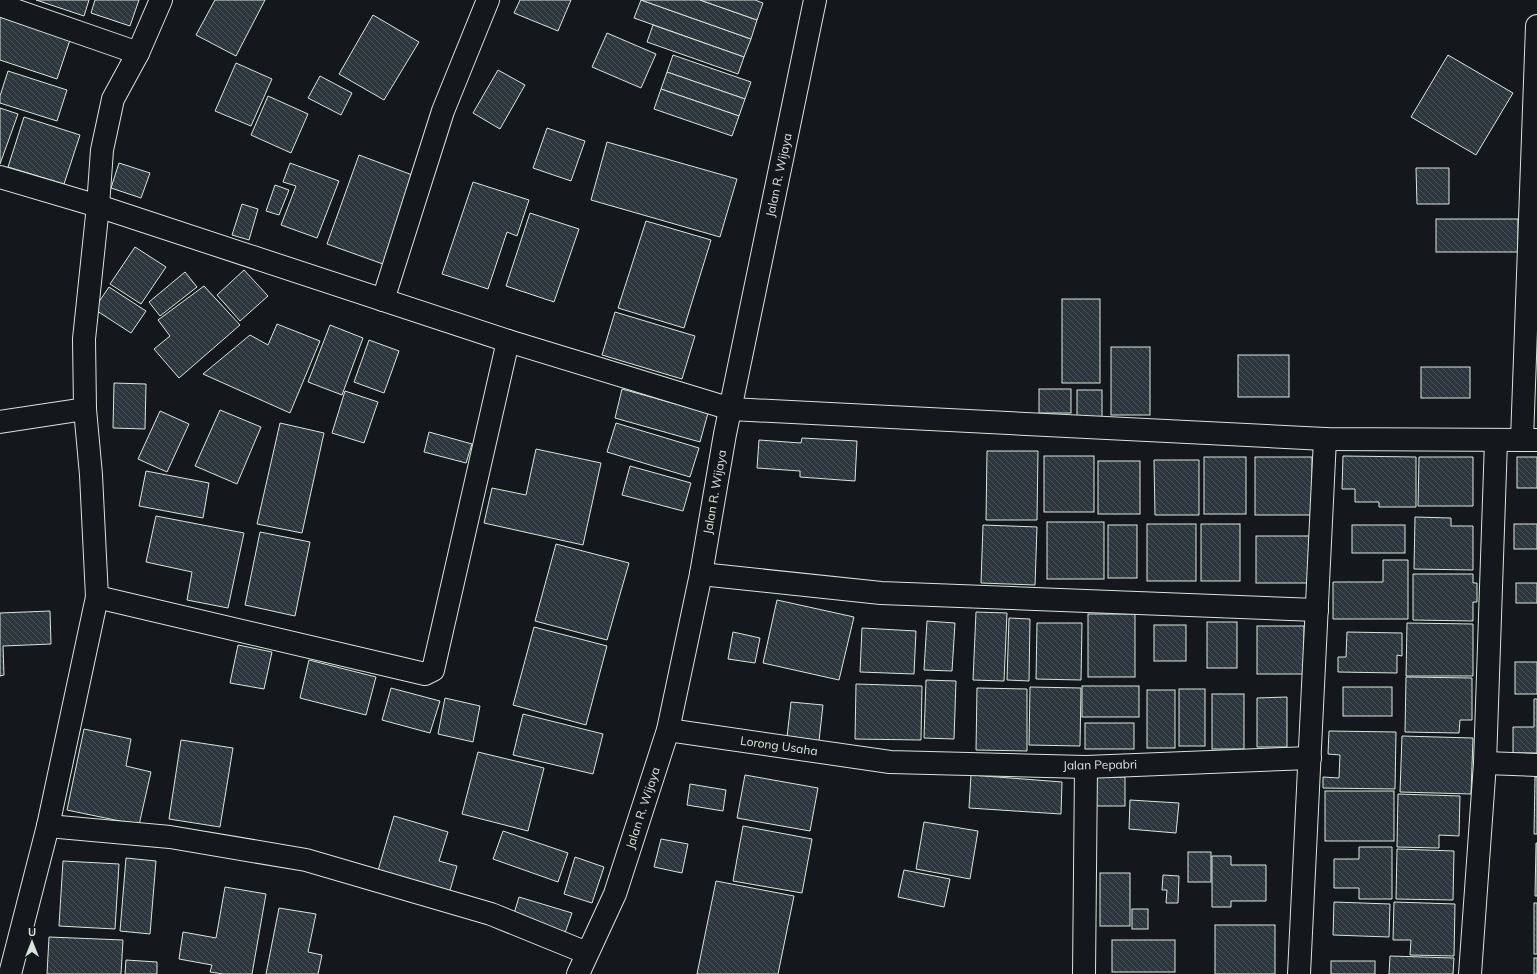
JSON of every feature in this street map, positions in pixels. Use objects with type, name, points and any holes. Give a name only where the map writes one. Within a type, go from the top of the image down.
[{"type":"street","points":[[10,974],[48,826],[97,597],[91,475],[85,409],[84,339],[98,206],[102,150],[113,98],[138,53],[161,0]]},
{"type":"street","points":[[383,300],[443,111],[488,0]]},
{"type":"street","name":"Jalan R. Wijaya","points":[[578,974],[614,894],[668,730],[701,574],[725,434],[815,0]]},
{"type":"street","points":[[0,4],[138,53]]},
{"type":"street","points":[[0,177],[98,206],[508,341],[731,409],[1325,439],[1530,440],[1537,26]]},
{"type":"street","points":[[97,597],[425,674],[429,672],[435,665],[508,341]]},
{"type":"street","points":[[0,422],[85,409]]},
{"type":"street","points":[[1299,974],[1325,439]]},
{"type":"street","points":[[1470,974],[1485,763],[1496,441]]},
{"type":"street","points":[[701,574],[881,593],[1317,610]]},
{"type":"street","name":"Lorong Usaha","points":[[668,730],[890,762]]},
{"type":"street","name":"Jalan Pepabri","points":[[890,762],[1086,767],[1310,758]]},
{"type":"street","points":[[1485,763],[1537,764]]},
{"type":"street","points":[[1084,974],[1086,767]]},
{"type":"street","points":[[48,826],[170,837],[306,860],[491,914],[587,953]]},
{"type":"building","points":[[36,0],[89,0],[84,16]]},
{"type":"building","points":[[95,0],[139,0],[130,26],[91,13]]},
{"type":"building","points":[[215,0],[265,0],[236,56],[196,35]]},
{"type":"building","points":[[520,0],[571,0],[558,31],[514,13]]},
{"type":"building","points":[[641,0],[751,39],[744,57],[634,18]]},
{"type":"building","points":[[641,0],[700,0],[757,20],[751,39]]},
{"type":"building","points":[[700,0],[755,0],[763,3],[757,20]]},
{"type":"building","points":[[373,15],[419,42],[384,100],[339,74]]},
{"type":"building","points":[[0,17],[70,40],[57,79],[0,60]]},
{"type":"building","points":[[653,25],[744,57],[738,74],[647,42]]},
{"type":"building","points":[[607,33],[656,54],[641,88],[592,67]]},
{"type":"building","points":[[673,55],[751,82],[745,99],[667,72]]},
{"type":"building","points":[[1448,55],[1513,93],[1476,155],[1411,117]]},
{"type":"building","points":[[236,63],[272,79],[251,126],[215,111]]},
{"type":"building","points":[[498,70],[525,85],[500,129],[473,113]]},
{"type":"building","points":[[8,71],[67,90],[57,121],[0,103],[0,96]]},
{"type":"building","points":[[667,72],[745,99],[739,116],[661,89]]},
{"type":"building","points":[[320,76],[352,93],[341,115],[308,98]]},
{"type":"building","points":[[661,89],[739,116],[732,136],[654,109]]},
{"type":"building","points":[[268,96],[308,114],[291,153],[251,135]]},
{"type":"building","points":[[0,108],[18,114],[0,164]]},
{"type":"building","points":[[24,117],[80,135],[64,184],[8,167]]},
{"type":"building","points":[[547,128],[585,141],[571,181],[533,168]]},
{"type":"building","points":[[607,142],[737,179],[720,237],[591,200]]},
{"type":"building","points":[[359,155],[415,176],[383,264],[327,244]]},
{"type":"building","points":[[119,163],[150,173],[141,198],[111,188]]},
{"type":"building","points":[[290,163],[339,181],[317,238],[281,225],[296,186],[283,182]]},
{"type":"building","points":[[1416,168],[1449,168],[1449,204],[1417,204]]},
{"type":"building","points":[[473,182],[529,200],[517,236],[507,232],[488,289],[442,274]]},
{"type":"building","points":[[275,185],[289,190],[279,215],[266,211]]},
{"type":"building","points":[[242,204],[258,209],[249,240],[232,235]]},
{"type":"building","points":[[530,213],[579,229],[554,302],[506,286]]},
{"type":"building","points":[[1436,219],[1518,219],[1518,252],[1436,252]]},
{"type":"building","points":[[646,221],[711,240],[684,328],[618,308]]},
{"type":"building","points":[[135,247],[166,267],[141,304],[110,284]]},
{"type":"building","points":[[244,270],[268,296],[240,321],[217,295]]},
{"type":"building","points":[[185,272],[197,287],[160,316],[149,302]]},
{"type":"building","points":[[204,286],[240,325],[179,378],[154,349],[170,336],[158,320]]},
{"type":"building","points":[[109,287],[146,311],[131,333],[94,309]]},
{"type":"building","points":[[1062,299],[1100,299],[1100,383],[1062,383]]},
{"type":"building","points":[[615,312],[695,336],[682,379],[602,355]]},
{"type":"building","points":[[277,324],[320,341],[290,413],[203,374],[250,335],[268,345]]},
{"type":"building","points":[[330,325],[363,338],[342,395],[308,382]]},
{"type":"building","points":[[369,340],[399,351],[384,393],[354,382]]},
{"type":"building","points":[[1111,347],[1150,347],[1150,415],[1111,415]]},
{"type":"building","points":[[1238,355],[1289,355],[1289,397],[1238,397]]},
{"type":"building","points":[[1421,367],[1470,367],[1470,398],[1421,398]]},
{"type":"building","points":[[114,383],[146,384],[145,429],[113,428]]},
{"type":"building","points":[[622,389],[708,413],[700,442],[615,418]]},
{"type":"building","points":[[1039,389],[1071,389],[1071,413],[1039,413]]},
{"type":"building","points":[[1077,390],[1102,390],[1102,417],[1077,417]]},
{"type":"building","points":[[345,391],[378,402],[364,443],[332,433]]},
{"type":"building","points":[[220,410],[261,427],[237,484],[195,466]]},
{"type":"building","points":[[160,411],[189,424],[167,472],[138,459]]},
{"type":"building","points":[[280,423],[324,433],[302,533],[257,524]]},
{"type":"building","points":[[616,423],[699,448],[690,477],[607,452]]},
{"type":"building","points":[[429,432],[472,444],[466,463],[424,452]]},
{"type":"building","points":[[802,438],[857,441],[855,481],[800,477],[800,471],[757,468],[759,440],[801,443]]},
{"type":"building","points":[[536,449],[601,463],[583,545],[484,523],[492,488],[526,495]]},
{"type":"building","points":[[987,451],[1038,451],[1037,520],[986,520]]},
{"type":"building","points":[[1044,456],[1094,456],[1094,512],[1044,512]]},
{"type":"building","points":[[1343,456],[1416,457],[1416,507],[1379,507],[1379,502],[1355,502],[1355,489],[1342,489]]},
{"type":"building","points":[[1204,457],[1246,457],[1246,514],[1204,514]]},
{"type":"building","points":[[1255,457],[1312,457],[1312,515],[1255,515]]},
{"type":"building","points":[[1419,457],[1473,457],[1473,506],[1418,506]]},
{"type":"building","points":[[1517,457],[1537,457],[1537,488],[1517,488]]},
{"type":"building","points":[[1154,460],[1199,460],[1199,515],[1155,515]]},
{"type":"building","points":[[1098,461],[1140,461],[1140,514],[1098,514]]},
{"type":"building","points":[[630,466],[691,483],[683,511],[622,495]]},
{"type":"building","points":[[146,471],[209,483],[203,518],[139,506]]},
{"type":"building","points":[[156,516],[244,533],[228,608],[187,600],[192,572],[146,562]]},
{"type":"building","points":[[1415,517],[1451,518],[1451,526],[1473,526],[1473,570],[1414,569]]},
{"type":"building","points":[[1047,522],[1104,522],[1104,579],[1047,579]]},
{"type":"building","points":[[1147,524],[1196,524],[1196,581],[1147,581]]},
{"type":"building","points":[[1201,524],[1240,524],[1240,581],[1201,581]]},
{"type":"building","points":[[1514,524],[1537,524],[1537,549],[1514,549]]},
{"type":"building","points":[[983,525],[1037,527],[1035,585],[981,583]]},
{"type":"building","points":[[1108,525],[1137,525],[1137,578],[1108,578]]},
{"type":"building","points":[[1352,525],[1405,525],[1405,553],[1352,553]]},
{"type":"building","points":[[260,532],[310,542],[295,616],[245,605]]},
{"type":"building","points":[[1256,536],[1312,536],[1312,583],[1256,583]]},
{"type":"building","points":[[556,544],[629,563],[607,640],[535,621]]},
{"type":"building","points":[[1383,560],[1408,560],[1408,619],[1333,619],[1333,582],[1383,582]]},
{"type":"building","points":[[1413,574],[1473,574],[1473,583],[1477,583],[1477,602],[1473,602],[1473,621],[1413,620]]},
{"type":"building","points":[[1516,583],[1537,583],[1537,603],[1516,603]]},
{"type":"building","points":[[777,600],[854,617],[839,680],[763,663]]},
{"type":"building","points":[[50,611],[51,644],[3,646],[4,675],[0,676],[0,613]]},
{"type":"building","points":[[976,612],[1007,613],[1004,681],[973,680]]},
{"type":"building","points":[[1088,614],[1135,614],[1135,677],[1088,677]]},
{"type":"building","points":[[1009,618],[1030,619],[1029,681],[1007,680]]},
{"type":"building","points":[[927,621],[955,623],[952,671],[924,670]]},
{"type":"building","points":[[1207,622],[1237,622],[1237,668],[1207,668]]},
{"type":"building","points":[[1037,623],[1082,623],[1081,680],[1036,679]]},
{"type":"building","points":[[1407,623],[1473,624],[1473,676],[1406,676]]},
{"type":"building","points":[[1154,625],[1186,625],[1186,661],[1154,661]]},
{"type":"building","points":[[1257,626],[1304,626],[1304,674],[1257,674]]},
{"type":"building","points":[[534,627],[607,646],[586,725],[513,705]]},
{"type":"building","points":[[862,628],[916,631],[914,674],[860,672]]},
{"type":"building","points":[[733,632],[760,638],[755,663],[728,659]]},
{"type":"building","points":[[1347,632],[1402,633],[1402,656],[1397,655],[1397,673],[1338,672],[1338,657],[1346,657]]},
{"type":"building","points":[[238,645],[272,652],[264,689],[230,683]]},
{"type":"building","points":[[309,660],[376,677],[366,715],[300,698]]},
{"type":"building","points":[[1515,662],[1537,662],[1537,694],[1515,694]]},
{"type":"building","points":[[1406,677],[1472,678],[1472,720],[1460,720],[1459,733],[1405,732]]},
{"type":"building","points":[[926,680],[956,681],[954,739],[924,738]]},
{"type":"building","points":[[856,684],[922,686],[921,740],[855,739]]},
{"type":"building","points":[[1082,686],[1139,686],[1139,717],[1082,717]]},
{"type":"building","points":[[1030,687],[1081,688],[1080,746],[1029,745]]},
{"type":"building","points":[[1343,687],[1392,687],[1392,716],[1343,716]]},
{"type":"building","points":[[391,688],[440,701],[430,733],[382,720]]},
{"type":"building","points":[[977,688],[1027,689],[1027,751],[976,750]]},
{"type":"building","points":[[1179,689],[1205,689],[1205,746],[1179,746]]},
{"type":"building","points":[[1147,690],[1175,690],[1175,748],[1147,748]]},
{"type":"building","points":[[1212,694],[1244,694],[1244,749],[1212,749]]},
{"type":"building","points":[[1287,697],[1287,747],[1257,747],[1257,698]]},
{"type":"building","points":[[445,698],[480,706],[473,742],[438,734]]},
{"type":"building","points":[[1534,699],[1537,699],[1537,753],[1513,753],[1513,727],[1534,727]]},
{"type":"building","points":[[791,702],[823,705],[819,741],[787,737]]},
{"type":"building","points":[[523,714],[603,734],[593,774],[513,755]]},
{"type":"building","points":[[1085,723],[1134,723],[1134,749],[1085,749]]},
{"type":"building","points":[[84,729],[131,739],[126,766],[151,772],[139,825],[67,810]]},
{"type":"building","points":[[1329,731],[1396,732],[1395,789],[1323,788],[1323,777],[1339,778],[1340,755],[1328,754]]},
{"type":"building","points":[[1402,736],[1473,738],[1471,794],[1400,792]]},
{"type":"building","points":[[181,740],[233,748],[220,827],[169,819]]},
{"type":"building","points":[[478,752],[544,768],[528,831],[462,814]]},
{"type":"building","points":[[745,775],[818,788],[810,831],[737,818]]},
{"type":"building","points":[[971,775],[1062,782],[1061,814],[969,808]]},
{"type":"building","points":[[1096,777],[1125,777],[1125,806],[1096,806]]},
{"type":"building","points":[[1535,777],[1537,777],[1537,834],[1534,834]]},
{"type":"building","points":[[690,784],[726,790],[723,811],[687,805]]},
{"type":"building","points":[[1325,791],[1394,791],[1394,841],[1325,841]]},
{"type":"building","points":[[1398,794],[1460,796],[1459,836],[1439,835],[1439,848],[1397,847]]},
{"type":"building","points":[[1130,800],[1179,803],[1176,833],[1129,829]]},
{"type":"building","points":[[394,816],[448,832],[439,861],[457,866],[449,894],[377,874]]},
{"type":"building","points":[[924,822],[978,831],[970,879],[916,869]]},
{"type":"building","points":[[743,826],[812,839],[802,893],[733,881]]},
{"type":"building","points":[[503,831],[568,853],[558,882],[493,859]]},
{"type":"building","points":[[661,839],[688,844],[682,873],[654,867]]},
{"type":"building","points":[[1536,843],[1537,896],[1535,896]]},
{"type":"building","points":[[1359,847],[1392,847],[1392,899],[1359,899],[1359,888],[1334,888],[1334,859],[1359,859]]},
{"type":"building","points":[[1397,849],[1454,851],[1453,900],[1396,899]]},
{"type":"building","points":[[1188,852],[1211,852],[1211,882],[1188,882]]},
{"type":"building","points":[[1212,856],[1231,856],[1231,865],[1266,865],[1266,901],[1231,901],[1231,907],[1212,907]]},
{"type":"building","points":[[575,857],[604,867],[592,903],[564,894]]},
{"type":"building","points":[[126,858],[156,861],[150,934],[120,931]]},
{"type":"building","points":[[63,861],[119,864],[115,929],[59,926]]},
{"type":"building","points":[[904,870],[950,879],[944,907],[898,897]]},
{"type":"building","points":[[1100,873],[1130,873],[1130,926],[1100,926]]},
{"type":"building","points":[[1163,875],[1179,876],[1178,903],[1166,903],[1167,890],[1162,890]]},
{"type":"building","points":[[716,881],[794,896],[778,974],[697,974]]},
{"type":"building","points":[[225,887],[266,894],[252,974],[223,974],[210,972],[212,965],[179,959],[183,932],[216,938]]},
{"type":"building","points":[[519,897],[572,913],[565,933],[513,917]]},
{"type":"building","points":[[1334,902],[1390,904],[1389,937],[1333,935]]},
{"type":"building","points":[[1394,902],[1455,904],[1454,956],[1410,955],[1411,940],[1393,940]]},
{"type":"building","points":[[1534,903],[1537,903],[1537,954],[1534,954]]},
{"type":"building","points":[[279,908],[316,914],[308,952],[322,955],[318,974],[266,974]]},
{"type":"building","points":[[1132,909],[1148,909],[1148,929],[1132,929]]},
{"type":"building","points":[[1215,925],[1275,925],[1275,974],[1215,974]]},
{"type":"building","points":[[49,937],[123,940],[121,974],[47,974]]},
{"type":"building","points":[[1112,940],[1175,940],[1175,972],[1112,972]]},
{"type":"building","points":[[1390,956],[1454,958],[1453,974],[1389,974]]},
{"type":"building","points":[[1534,958],[1537,958],[1537,974],[1534,974]]},
{"type":"building","points":[[126,960],[157,962],[157,974],[125,974]]},
{"type":"building","points":[[1331,961],[1375,961],[1375,974],[1331,974]]}]
